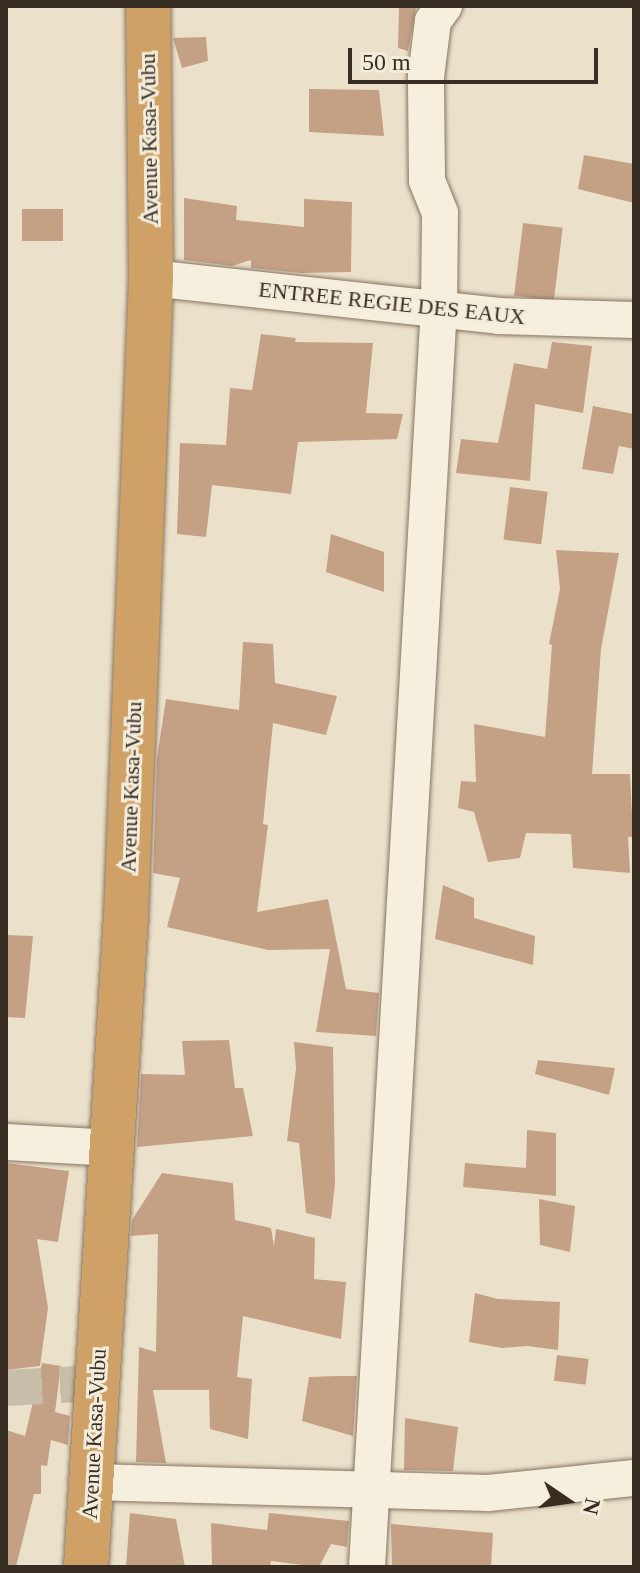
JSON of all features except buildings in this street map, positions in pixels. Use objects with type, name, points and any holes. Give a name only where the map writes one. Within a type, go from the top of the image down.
[{"type":"highway","name":"Avenue Kasa-Vubu","points":[[86,1567],[114,1148],[151,278],[148,6]]},
{"type":"street","points":[[367,1567],[439,308],[440,213],[427,180],[424,124],[427,45],[433,21],[444,6]]},
{"type":"street","name":"ENTREE REGIE DES EAUX","points":[[151,278],[499,316],[634,320]]},
{"type":"street","points":[[6,1142],[114,1148]]},
{"type":"street","points":[[92,1482],[488,1493],[634,1478]]},
{"type":"tunnel","points":[[6,1388],[96,1383]]}]
